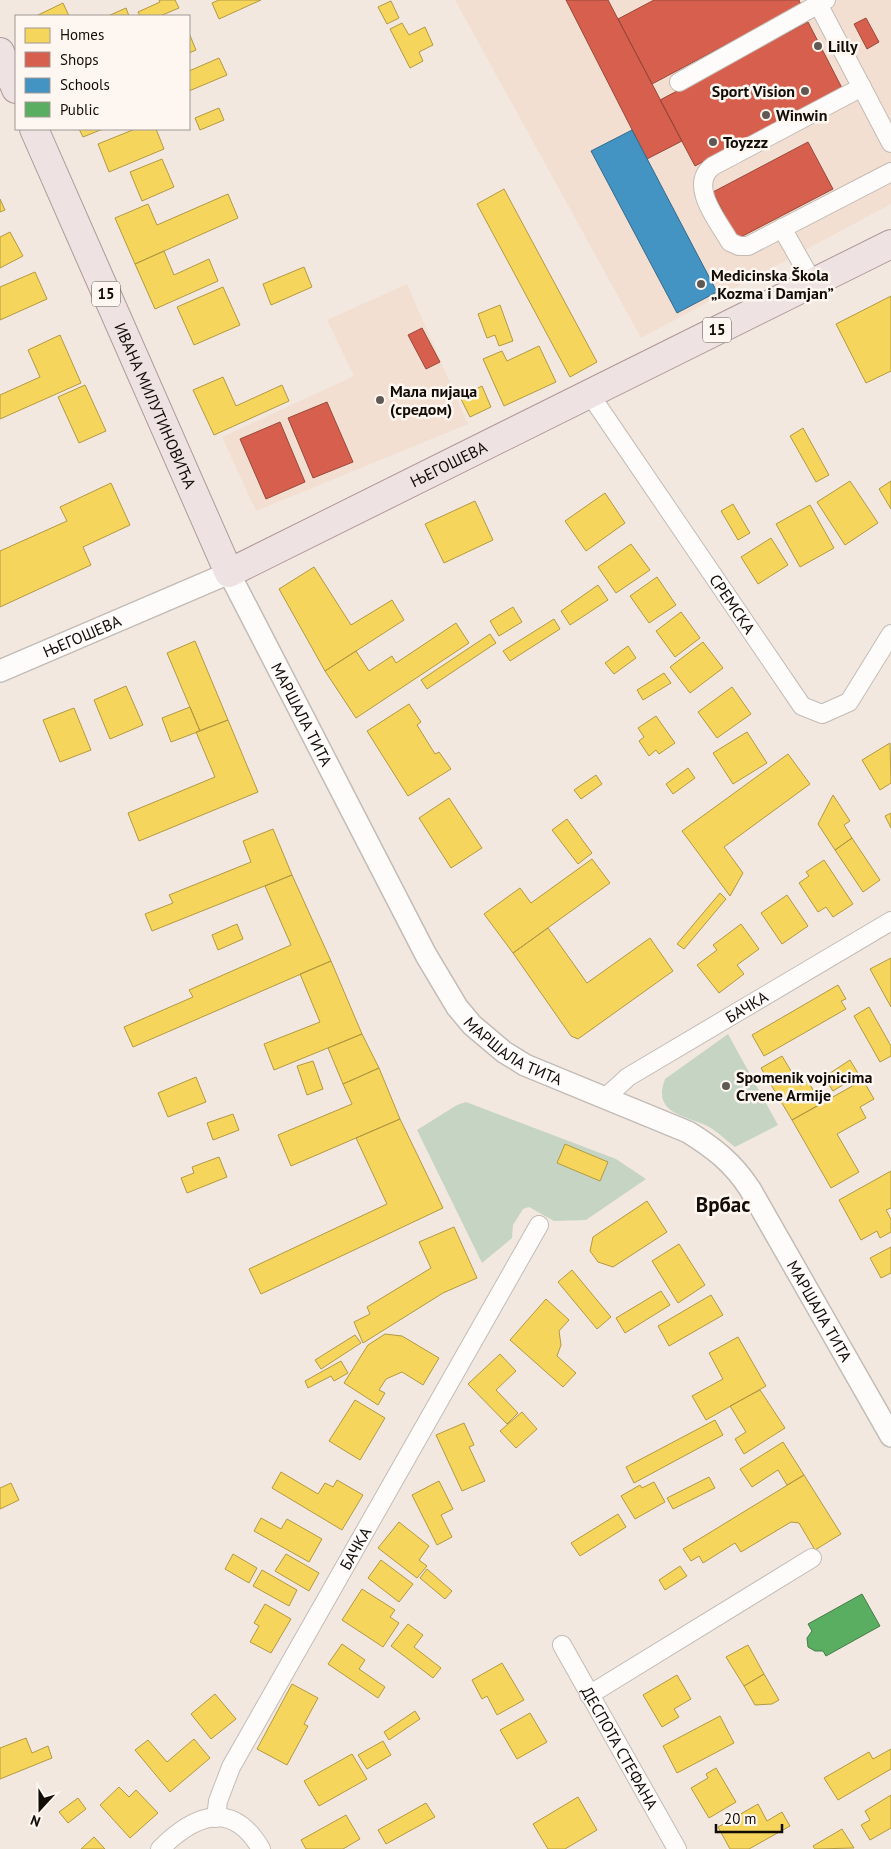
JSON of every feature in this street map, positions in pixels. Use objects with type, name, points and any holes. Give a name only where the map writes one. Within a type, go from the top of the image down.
[{"type":"main road","points":[[0,52],[15,87]]},
{"type":"main road","name":"ИВАНА МИЛУТИНОВИЋА","points":[[34,130],[229,573]]},
{"type":"main road","name":"ЊЕГОШЕВА","points":[[229,573],[891,244]]},
{"type":"street","points":[[679,82],[820,1],[891,142]]},
{"type":"street","points":[[862,87],[705,172],[702,181],[702,192],[730,242],[739,246],[748,246],[891,172]]},
{"type":"street","points":[[782,228],[813,283]]},
{"type":"street","name":"СРЕМСКА","points":[[589,393],[802,706],[822,714],[849,702],[891,634]]},
{"type":"street","name":"ЊЕГОШЕВА","points":[[0,672],[229,573]]},
{"type":"street","name":"МАРШАЛА ТИТА","points":[[229,573],[426,955],[457,1008],[472,1025],[504,1052],[525,1064],[688,1132],[712,1146],[738,1172],[891,1436]]},
{"type":"street","name":"БАЧКА","points":[[605,1098],[628,1077],[891,921]]},
{"type":"street","name":"БАЧКА","points":[[216,1818],[218,1802],[231,1767],[539,1225]]},
{"type":"street","points":[[589,1695],[812,1558]]},
{"type":"street","name":"ДЕСПОТА СТЕФАНА","points":[[562,1644],[677,1849]]},
{"type":"street","points":[[160,1849],[192,1823],[216,1818],[227,1818],[244,1825],[261,1849]]},
{"type":"shaded area","points":[[455,0],[891,0],[891,204],[641,338]]},
{"type":"shaded area","name":"Мала пијаца (средом)","points":[[407,284],[468,424],[256,511],[222,437],[354,376],[327,320]]},
{"type":"green space","points":[[728,1034],[778,1125],[735,1147],[711,1128],[674,1112],[663,1100],[662,1091],[665,1079]]},
{"type":"green space","points":[[466,1102],[616,1159],[646,1179],[586,1220],[554,1221],[529,1207],[523,1209],[513,1225],[512,1238],[482,1263],[417,1130],[457,1105]]},
{"type":"building: Homes","points":[[159,0],[175,0],[179,8],[162,15],[140,15],[138,12],[160,2]]},
{"type":"building: Homes","points":[[219,0],[261,0],[219,19],[212,3]]},
{"type":"building: Homes","points":[[391,1],[399,18],[387,24],[378,7]]},
{"type":"building: Homes","points":[[63,3],[69,15],[38,15]]},
{"type":"building: Homes","points":[[126,8],[129,15],[110,15]]},
{"type":"building: Homes","points":[[402,23],[409,35],[425,27],[433,45],[419,52],[423,61],[410,68],[390,29]]},
{"type":"building: Homes","points":[[190,35],[196,50],[190,53]]},
{"type":"building: Homes","points":[[219,58],[227,75],[190,91],[190,71]]},
{"type":"building: Homes","points":[[219,108],[224,120],[200,130],[195,118]]},
{"type":"building: Homes","points":[[80,130],[100,130],[83,137]]},
{"type":"building: Homes","points":[[133,130],[156,130],[164,149],[109,172],[98,144]]},
{"type":"building: Homes","points":[[162,159],[174,187],[142,201],[130,172]]},
{"type":"building: Homes","points":[[504,189],[597,362],[570,377],[477,204]]},
{"type":"building: Homes","points":[[228,194],[238,218],[135,264],[115,218],[148,204],[157,225]]},
{"type":"building: Homes","points":[[0,199],[5,210],[0,212]]},
{"type":"building: Homes","points":[[10,232],[23,256],[0,268],[0,237]]},
{"type":"building: Homes","points":[[164,251],[174,275],[209,259],[218,281],[155,309],[135,264]]},
{"type":"building: Homes","points":[[304,267],[312,287],[271,305],[263,284]]},
{"type":"building: Homes","points":[[35,272],[47,299],[0,320],[0,287]]},
{"type":"building: Homes","points":[[223,287],[240,325],[194,345],[177,307]]},
{"type":"building: Homes","points":[[891,296],[891,371],[866,383],[836,324]]},
{"type":"building: Homes","points":[[500,305],[513,341],[499,346],[495,335],[487,338],[478,314]]},
{"type":"building: Homes","points":[[60,335],[81,383],[0,419],[0,395],[40,377],[28,350]]},
{"type":"building: Homes","points":[[539,346],[556,382],[504,406],[483,359],[502,351],[507,361]]},
{"type":"building: Homes","points":[[223,377],[236,406],[282,385],[289,401],[214,435],[193,390]]},
{"type":"building: Homes","points":[[85,385],[106,431],[79,443],[58,397]]},
{"type":"building: Homes","points":[[482,386],[491,407],[470,417],[460,397]]},
{"type":"building: Homes","points":[[803,428],[829,475],[816,482],[790,436]]},
{"type":"building: Homes","points":[[850,481],[878,523],[845,545],[817,502]]},
{"type":"building: Homes","points":[[891,481],[891,509],[879,489]]},
{"type":"building: Homes","points":[[111,483],[130,525],[83,547],[91,565],[0,607],[0,551],[67,521],[60,507]]},
{"type":"building: Homes","points":[[605,493],[625,523],[586,551],[565,521]]},
{"type":"building: Homes","points":[[475,501],[493,540],[444,563],[425,524]]},
{"type":"building: Homes","points":[[733,504],[750,533],[738,540],[721,511]]},
{"type":"building: Homes","points":[[810,505],[834,548],[800,567],[776,524]]},
{"type":"building: Homes","points":[[771,538],[788,565],[758,584],[741,557]]},
{"type":"building: Homes","points":[[631,544],[650,570],[616,593],[598,567]]},
{"type":"building: Homes","points":[[314,567],[351,625],[392,600],[404,620],[325,671],[279,589]]},
{"type":"building: Homes","points":[[657,577],[676,605],[649,623],[630,596]]},
{"type":"building: Homes","points":[[598,585],[608,600],[570,625],[561,611]]},
{"type":"building: Homes","points":[[513,607],[522,622],[499,636],[490,621]]},
{"type":"building: Homes","points":[[681,612],[700,638],[675,657],[656,631]]},
{"type":"building: Homes","points":[[554,619],[560,629],[510,661],[503,651]]},
{"type":"building: Homes","points":[[456,623],[469,643],[356,718],[325,671],[356,651],[369,671],[392,656],[396,663]]},
{"type":"building: Homes","points":[[490,634],[496,643],[427,689],[421,680]]},
{"type":"building: Homes","points":[[195,641],[228,720],[200,731],[167,653]]},
{"type":"building: Homes","points":[[703,642],[723,668],[690,693],[670,667]]},
{"type":"building: Homes","points":[[628,646],[636,658],[614,674],[605,663]]},
{"type":"building: Homes","points":[[664,673],[671,683],[643,700],[637,690]]},
{"type":"building: Homes","points":[[126,686],[143,725],[110,739],[94,700]]},
{"type":"building: Homes","points":[[732,687],[751,714],[717,738],[698,712]]},
{"type":"building: Homes","points":[[409,704],[421,722],[417,725],[435,754],[439,752],[451,769],[408,796],[367,731]]},
{"type":"building: Homes","points":[[190,707],[200,731],[171,742],[162,718]]},
{"type":"building: Homes","points":[[74,708],[91,750],[60,762],[43,720]]},
{"type":"building: Homes","points":[[656,716],[675,743],[659,754],[656,750],[649,756],[639,741],[644,737],[638,728]]},
{"type":"building: Homes","points":[[228,720],[258,792],[139,841],[128,813],[215,777],[196,732]]},
{"type":"building: Homes","points":[[747,732],[767,763],[733,784],[713,753]]},
{"type":"building: Homes","points":[[890,743],[891,783],[880,790],[862,760]]},
{"type":"building: Homes","points":[[788,754],[810,784],[724,847],[743,873],[730,896],[682,831]]},
{"type":"building: Homes","points":[[688,768],[695,778],[673,794],[666,784]]},
{"type":"building: Homes","points":[[596,775],[602,784],[581,799],[574,790]]},
{"type":"building: Homes","points":[[833,795],[850,821],[844,825],[852,838],[835,850],[818,824]]},
{"type":"building: Homes","points":[[449,798],[482,848],[451,868],[419,818]]},
{"type":"building: Homes","points":[[891,813],[891,828],[885,816]]},
{"type":"building: Homes","points":[[567,819],[592,853],[578,864],[552,830]]},
{"type":"building: Homes","points":[[273,829],[292,875],[152,931],[145,914],[173,903],[169,895],[251,862],[243,841]]},
{"type":"building: Homes","points":[[852,838],[880,880],[863,892],[835,850]]},
{"type":"building: Homes","points":[[592,859],[610,883],[513,953],[484,914],[520,888],[531,903]]},
{"type":"building: Homes","points":[[824,860],[853,904],[833,917],[826,907],[818,912],[799,883],[809,876],[806,872]]},
{"type":"building: Homes","points":[[292,875],[331,961],[133,1047],[124,1027],[193,997],[189,990],[291,945],[265,886]]},
{"type":"building: Homes","points":[[720,893],[726,899],[684,949],[677,944]]},
{"type":"building: Homes","points":[[787,895],[808,926],[782,944],[761,913]]},
{"type":"building: Homes","points":[[237,924],[243,939],[218,950],[212,935]]},
{"type":"building: Homes","points":[[741,924],[759,949],[737,965],[744,974],[719,993],[697,965],[717,950],[713,945]]},
{"type":"building: Homes","points":[[548,928],[587,983],[650,938],[673,971],[578,1039],[571,1036],[513,953]]},
{"type":"building: Homes","points":[[891,958],[891,1007],[870,969]]},
{"type":"building: Homes","points":[[331,961],[362,1034],[274,1070],[264,1044],[320,1022],[300,974]]},
{"type":"building: Homes","points":[[838,985],[846,999],[841,1001],[846,1009],[764,1056],[752,1035]]},
{"type":"building: Homes","points":[[869,1007],[891,1046],[891,1056],[880,1062],[854,1016]]},
{"type":"building: Homes","points":[[362,1034],[379,1068],[343,1084],[328,1048]]},
{"type":"building: Homes","points":[[782,1056],[800,1086],[808,1081],[821,1104],[792,1120],[761,1068]]},
{"type":"building: Homes","points":[[850,1060],[859,1075],[833,1091],[824,1077]]},
{"type":"building: Homes","points":[[313,1061],[323,1089],[307,1095],[297,1066]]},
{"type":"building: Homes","points":[[379,1068],[400,1119],[291,1166],[278,1135],[352,1104],[343,1084]]},
{"type":"building: Homes","points":[[196,1077],[206,1102],[168,1117],[158,1093]]},
{"type":"building: Homes","points":[[863,1080],[874,1099],[860,1107],[866,1118],[837,1134],[859,1172],[831,1188],[792,1120]]},
{"type":"building: Homes","points":[[233,1114],[239,1130],[213,1140],[207,1123]]},
{"type":"building: Homes","points":[[400,1119],[443,1208],[261,1294],[249,1269],[387,1204],[356,1138]]},
{"type":"building: Homes","points":[[565,1144],[608,1162],[600,1181],[557,1163]]},
{"type":"building: Homes","points":[[219,1157],[227,1177],[187,1193],[181,1178],[194,1173],[192,1167]]},
{"type":"building: Homes","points":[[891,1171],[891,1208],[886,1210],[891,1219],[891,1232],[880,1238],[877,1231],[861,1240],[839,1200]]},
{"type":"building: Homes","points":[[647,1201],[667,1232],[613,1267],[598,1262],[590,1251],[593,1237]]},
{"type":"building: Homes","points":[[454,1227],[477,1278],[443,1293],[363,1343],[354,1322],[370,1314],[367,1307],[431,1268],[419,1242]]},
{"type":"building: Homes","points":[[679,1244],[705,1285],[678,1303],[652,1261]]},
{"type":"building: Homes","points":[[891,1247],[891,1273],[881,1278],[870,1258]]},
{"type":"building: Homes","points":[[572,1270],[611,1317],[597,1329],[558,1282]]},
{"type":"building: Homes","points":[[661,1291],[670,1305],[625,1333],[616,1318]]},
{"type":"building: Homes","points":[[711,1295],[723,1315],[669,1346],[658,1326]]},
{"type":"building: Homes","points":[[546,1299],[569,1320],[559,1331],[561,1345],[557,1356],[576,1373],[563,1387],[510,1340]]},
{"type":"building: Homes","points":[[385,1334],[402,1336],[439,1358],[423,1385],[402,1372],[386,1379],[379,1390],[385,1393],[378,1405],[344,1383],[368,1345]]},
{"type":"building: Homes","points":[[355,1335],[361,1343],[321,1369],[315,1360]]},
{"type":"building: Homes","points":[[738,1337],[766,1386],[706,1420],[692,1396],[723,1379],[709,1353]]},
{"type":"building: Homes","points":[[500,1354],[516,1371],[496,1390],[518,1413],[507,1424],[468,1384]]},
{"type":"building: Homes","points":[[341,1361],[348,1373],[334,1381],[331,1376],[308,1388],[305,1381]]},
{"type":"building: Homes","points":[[760,1390],[785,1428],[744,1454],[735,1439],[746,1432],[730,1406]]},
{"type":"building: Homes","points":[[355,1400],[385,1418],[360,1460],[329,1441]]},
{"type":"building: Homes","points":[[522,1412],[537,1429],[516,1448],[500,1431]]},
{"type":"building: Homes","points":[[715,1420],[723,1435],[634,1483],[626,1467]]},
{"type":"building: Homes","points":[[464,1423],[474,1445],[469,1447],[485,1481],[462,1491],[436,1435]]},
{"type":"building: Homes","points":[[783,1442],[804,1475],[787,1485],[778,1470],[752,1487],[740,1469]]},
{"type":"building: Homes","points":[[281,1472],[318,1494],[325,1483],[333,1487],[337,1480],[363,1495],[342,1530],[272,1488]]},
{"type":"building: Homes","points":[[804,1475],[841,1534],[815,1550],[799,1523],[791,1522],[741,1552],[735,1543],[703,1563],[699,1556],[691,1561],[683,1549]]},
{"type":"building: Homes","points":[[709,1477],[715,1488],[673,1509],[667,1498]]},
{"type":"building: Homes","points":[[439,1481],[453,1509],[441,1515],[452,1537],[437,1545],[412,1495]]},
{"type":"building: Homes","points":[[654,1482],[665,1502],[635,1519],[621,1496],[640,1485],[642,1488]]},
{"type":"building: Homes","points":[[11,1483],[19,1500],[0,1509],[0,1488]]},
{"type":"building: Homes","points":[[618,1514],[626,1527],[580,1556],[571,1543]]},
{"type":"building: Homes","points":[[261,1518],[281,1529],[287,1519],[322,1539],[309,1562],[254,1531]]},
{"type":"building: Homes","points":[[399,1522],[429,1546],[419,1560],[427,1566],[417,1578],[378,1548]]},
{"type":"building: Homes","points":[[233,1554],[257,1568],[249,1583],[225,1569]]},
{"type":"building: Homes","points":[[286,1554],[319,1573],[309,1591],[275,1571]]},
{"type":"building: Homes","points":[[381,1560],[413,1584],[399,1602],[368,1578]]},
{"type":"building: Homes","points":[[680,1566],[687,1576],[665,1590],[659,1580]]},
{"type":"building: Homes","points":[[427,1569],[452,1591],[445,1599],[420,1578]]},
{"type":"building: Homes","points":[[262,1570],[297,1590],[289,1606],[253,1586]]},
{"type":"building: Homes","points":[[362,1589],[395,1610],[390,1617],[399,1623],[383,1647],[342,1620]]},
{"type":"building: Homes","points":[[265,1604],[291,1619],[271,1653],[250,1642],[259,1626],[254,1623]]},
{"type":"building: Homes","points":[[408,1624],[423,1635],[414,1647],[441,1668],[433,1678],[391,1646]]},
{"type":"building: Homes","points":[[342,1644],[365,1660],[359,1669],[385,1687],[378,1698],[328,1664]]},
{"type":"building: Homes","points":[[748,1645],[764,1674],[744,1686],[726,1657]]},
{"type":"building: Homes","points":[[502,1663],[524,1700],[497,1715],[487,1696],[482,1699],[472,1680]]},
{"type":"building: Homes","points":[[764,1674],[779,1700],[772,1704],[755,1705],[744,1686]]},
{"type":"building: Homes","points":[[677,1675],[691,1699],[674,1709],[679,1717],[662,1727],[643,1695]]},
{"type":"building: Homes","points":[[292,1684],[318,1698],[304,1724],[308,1726],[287,1765],[257,1749]]},
{"type":"building: Homes","points":[[215,1694],[236,1719],[211,1739],[191,1714]]},
{"type":"building: Homes","points":[[415,1711],[420,1719],[389,1740],[384,1732]]},
{"type":"building: Homes","points":[[530,1713],[547,1742],[517,1759],[500,1730]]},
{"type":"building: Homes","points":[[720,1716],[734,1743],[677,1773],[663,1746]]},
{"type":"building: Homes","points":[[26,1738],[32,1753],[48,1746],[52,1758],[0,1779],[0,1748]]},
{"type":"building: Homes","points":[[194,1739],[210,1758],[170,1792],[135,1750],[148,1740],[167,1762]]},
{"type":"building: Homes","points":[[383,1741],[391,1755],[367,1769],[358,1755]]},
{"type":"building: Homes","points":[[891,1749],[891,1769],[838,1800],[824,1778],[869,1752],[873,1759]]},
{"type":"building: Homes","points":[[352,1754],[367,1779],[319,1806],[304,1781]]},
{"type":"building: Homes","points":[[716,1768],[736,1802],[709,1818],[691,1788],[708,1778],[706,1774]]},
{"type":"building: Homes","points":[[119,1787],[129,1797],[136,1790],[158,1813],[130,1838],[100,1805]]},
{"type":"building: Homes","points":[[891,1795],[891,1828],[870,1840],[861,1825],[870,1820],[865,1811]]},
{"type":"building: Homes","points":[[578,1797],[597,1830],[565,1849],[548,1849],[533,1824]]},
{"type":"building: Homes","points":[[78,1798],[86,1809],[68,1823],[59,1812]]},
{"type":"building: Homes","points":[[426,1803],[435,1817],[386,1844],[378,1830]]},
{"type":"building: Homes","points":[[758,1804],[767,1821],[782,1812],[790,1826],[749,1849],[730,1849],[718,1827]]},
{"type":"building: Homes","points":[[346,1815],[360,1839],[343,1849],[306,1849],[301,1840]]},
{"type":"building: Homes","points":[[842,1829],[854,1848],[815,1849],[813,1846]]},
{"type":"building: Homes","points":[[94,1837],[105,1849],[81,1849]]},
{"type":"building: Shops","points":[[566,0],[608,0],[682,141],[647,159]]},
{"type":"building: Shops","points":[[654,0],[799,0],[801,5],[652,84],[618,19]]},
{"type":"building: Shops","points":[[866,18],[879,42],[867,49],[854,24]]},
{"type":"building: Shops","points":[[808,22],[842,88],[695,166],[660,100]]},
{"type":"building: Shops","points":[[808,142],[833,189],[737,239],[713,192]]},
{"type":"building: Shops","points":[[422,328],[440,362],[426,369],[408,335]]},
{"type":"building: Shops","points":[[327,402],[353,462],[313,478],[288,418]]},
{"type":"building: Shops","points":[[280,422],[305,482],[266,499],[240,439]]},
{"type":"building: Schools","points":[[632,130],[717,292],[677,313],[591,151]]},
{"type":"building: Public","points":[[862,1594],[880,1626],[826,1656],[823,1651],[815,1651],[808,1647],[807,1638],[812,1631],[808,1624]]},
{"type":"place","name":"Lilly","points":[[818,46]]},
{"type":"place","name":"Sport Vision","points":[[805,91]]},
{"type":"place","name":"Winwin","points":[[766,115]]},
{"type":"place","name":"Toyzzz","points":[[713,142]]},
{"type":"place","name":"Medicinska Škola „Kozma i Damjan”","points":[[701,284]]},
{"type":"place","name":"Мала пијаца (средом)","points":[[380,400]]},
{"type":"place","name":"Spomenik vojnicima Crvene Armije","points":[[726,1086]]},
{"type":"district","name":"Врбас","points":[[723,1205]]}]
